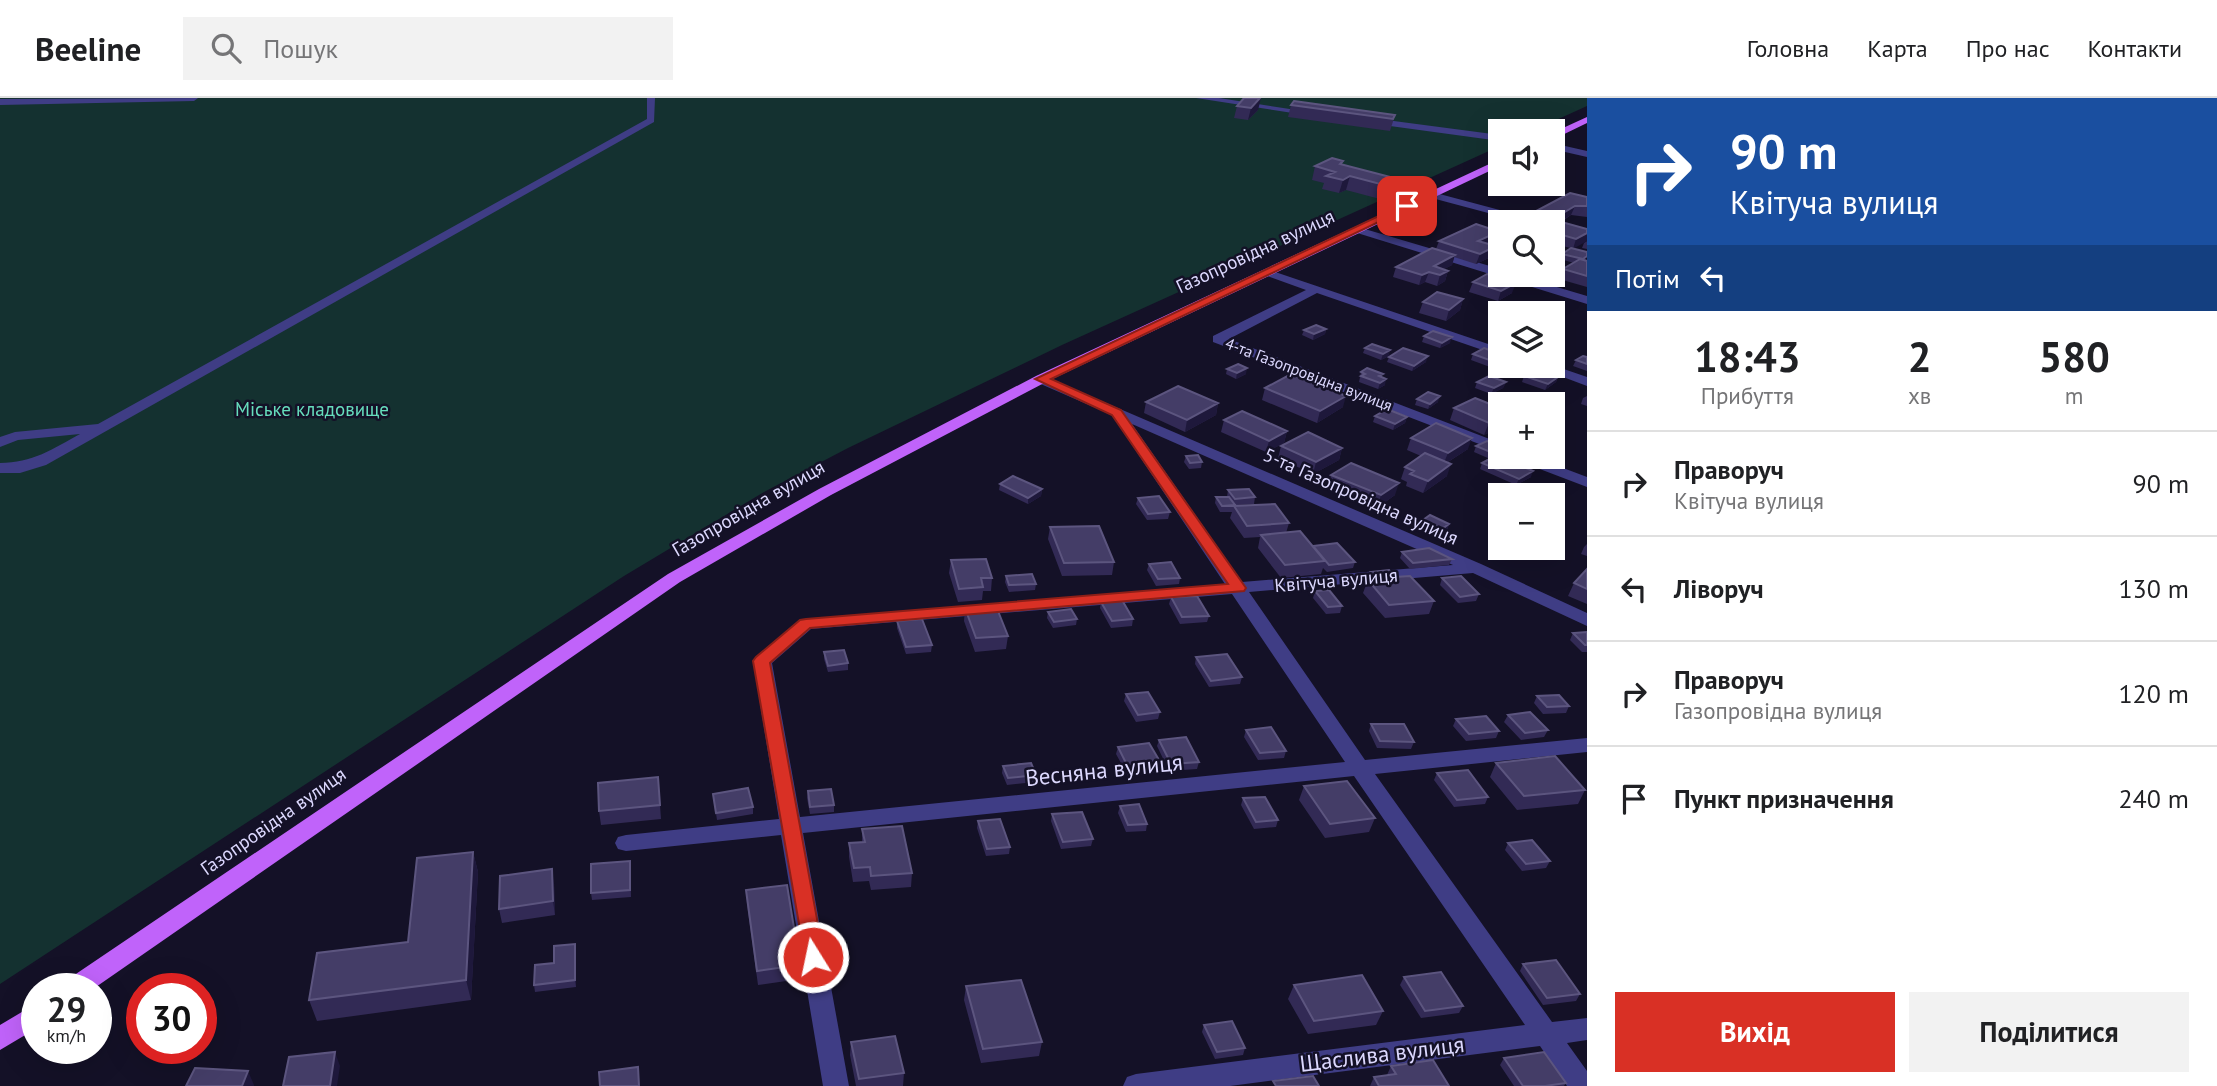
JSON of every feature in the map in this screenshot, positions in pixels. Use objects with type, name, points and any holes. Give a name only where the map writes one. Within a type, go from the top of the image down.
[{"type":"main road","points":[[1565,130],[1587,120]]},
{"type":"main road","name":"Газопровідна вулиця","points":[[96,973],[674,578],[825,492],[1041,379],[1488,168]]},
{"type":"main road","points":[[0,1040],[21,1025]]},
{"type":"street","points":[[0,102],[194,98]]},
{"type":"street","points":[[0,468],[20,468],[41,462],[651,120],[651,98]]},
{"type":"street","points":[[1200,98],[1324,115]]},
{"type":"street","points":[[1365,120],[1488,136]]},
{"type":"street","points":[[1565,149],[1587,154]]},
{"type":"street","points":[[1432,195],[1488,210]]},
{"type":"street","points":[[1358,230],[1488,270]]},
{"type":"street","points":[[1266,272],[1488,348]]},
{"type":"street","points":[[1544,287],[1587,300]]},
{"type":"street","name":"4-та Газопровідна вулиця","points":[[1316,289],[1218,339],[1488,444]]},
{"type":"street","points":[[1565,374],[1587,382]]},
{"type":"street","name":"5-та Газопровідна вулиця","points":[[1041,379],[1475,568],[1587,620]]},
{"type":"street","points":[[1117,412],[1361,770],[1582,1086]]},
{"type":"street","points":[[0,443],[15,436],[45,431],[103,427]]},
{"type":"street","points":[[1553,469],[1587,482]]},
{"type":"street","name":"Квітуча вулиця","points":[[836,1086],[762,661],[806,624],[1475,568]]},
{"type":"street","name":"Весняна вулиця","points":[[626,843],[1587,745]]},
{"type":"street","name":"Щаслива вулиця","points":[[1136,1086],[1587,1029]]},
{"type":"green space","name":"Міське кладовище","points":[[0,98],[1587,98],[1587,106],[1558,119],[1488,119],[1488,151],[1062,345],[848,448],[764,492],[624,576],[0,984]]},
{"type":"building","points":[[1244,98],[1260,98],[1251,108],[1237,106]]},
{"type":"building","points":[[1294,101],[1395,115],[1393,119],[1291,105]]},
{"type":"building","points":[[1332,158],[1343,161],[1340,164],[1398,179],[1384,185],[1350,176],[1343,180],[1326,176],[1335,172],[1315,166]]},
{"type":"building","points":[[1570,193],[1587,197],[1587,206],[1575,206],[1565,212],[1538,210],[1565,196]]},
{"type":"building","points":[[1565,223],[1587,229],[1587,233],[1576,239],[1565,236]]},
{"type":"building","points":[[1476,224],[1488,228],[1488,236],[1478,241],[1488,244],[1488,250],[1480,254],[1439,241]]},
{"type":"building","points":[[1432,248],[1455,255],[1434,266],[1448,271],[1440,275],[1429,272],[1422,275],[1396,267]]},
{"type":"building","points":[[1571,248],[1587,252],[1587,256],[1583,259],[1565,255]]},
{"type":"building","points":[[1580,259],[1587,261],[1587,276],[1565,270]]},
{"type":"building","points":[[1487,274],[1488,274],[1488,287],[1473,282]]},
{"type":"building","points":[[1489,287],[1508,287],[1501,291]]},
{"type":"building","points":[[1437,292],[1463,299],[1449,310],[1423,302]]},
{"type":"building","points":[[1316,325],[1326,329],[1314,334],[1304,330]]},
{"type":"building","points":[[1433,331],[1452,337],[1442,343],[1424,336]]},
{"type":"building","points":[[1372,344],[1390,350],[1383,354],[1365,348]]},
{"type":"building","points":[[1403,348],[1428,356],[1414,366],[1389,357]]},
{"type":"building","points":[[1484,348],[1488,350],[1488,360],[1473,354]]},
{"type":"building","points":[[1587,357],[1587,364],[1576,360]]},
{"type":"building","points":[[1238,364],[1247,368],[1237,373],[1227,369]]},
{"type":"building","points":[[1367,368],[1383,374],[1379,376],[1386,379],[1380,383],[1361,376],[1365,374],[1361,372]]},
{"type":"building","points":[[1291,374],[1346,396],[1320,411],[1265,388]]},
{"type":"building","points":[[1488,376],[1506,382],[1494,388],[1477,382]]},
{"type":"building","points":[[1530,378],[1557,378],[1548,384]]},
{"type":"building","points":[[1178,386],[1218,403],[1187,420],[1146,402]]},
{"type":"building","points":[[1428,392],[1440,396],[1430,404],[1417,399]]},
{"type":"building","points":[[1475,398],[1488,403],[1488,423],[1454,408]]},
{"type":"building","points":[[1387,409],[1407,417],[1395,424],[1375,416]]},
{"type":"building","points":[[1242,411],[1287,431],[1269,441],[1224,420]]},
{"type":"building","points":[[1436,423],[1472,438],[1448,453],[1411,438]]},
{"type":"building","points":[[1308,432],[1342,448],[1316,462],[1281,446]]},
{"type":"building","points":[[1488,441],[1488,451],[1476,446]]},
{"type":"building","points":[[1425,453],[1451,464],[1428,481],[1410,474],[1414,471],[1405,467]]},
{"type":"building","points":[[1198,455],[1202,462],[1190,463],[1186,456]]},
{"type":"building","points":[[1351,463],[1399,483],[1381,495],[1331,475]]},
{"type":"building","points":[[1496,469],[1533,471],[1519,479]]},
{"type":"building","points":[[1013,476],[1042,489],[1028,498],[1000,484]]},
{"type":"building","points":[[1249,489],[1255,497],[1235,499],[1228,490]]},
{"type":"building","points":[[1159,496],[1170,512],[1148,514],[1138,498]]},
{"type":"building","points":[[1216,497],[1229,497],[1235,505],[1222,506]]},
{"type":"building","points":[[1275,504],[1289,523],[1247,526],[1234,506]]},
{"type":"building","points":[[1430,515],[1449,524],[1442,529],[1423,520]]},
{"type":"building","points":[[1099,526],[1114,562],[1064,563],[1050,527]]},
{"type":"building","points":[[1300,531],[1325,561],[1285,565],[1261,535]]},
{"type":"building","points":[[1337,543],[1355,562],[1329,565],[1313,546]]},
{"type":"building","points":[[1429,548],[1452,559],[1413,563],[1402,552]]},
{"type":"building","points":[[986,559],[992,578],[981,578],[983,587],[959,589],[951,560]]},
{"type":"building","points":[[1171,562],[1180,578],[1158,579],[1149,564]]},
{"type":"building","points":[[1587,569],[1587,589],[1574,583]]},
{"type":"building","points":[[1389,570],[1395,577],[1410,576],[1434,601],[1389,605],[1368,580],[1378,579],[1371,572]]},
{"type":"building","points":[[1032,574],[1036,584],[1009,585],[1006,576]]},
{"type":"building","points":[[1461,576],[1479,594],[1460,597],[1442,578]]},
{"type":"building","points":[[1329,590],[1342,606],[1328,607],[1315,591]]},
{"type":"building","points":[[1197,596],[1209,616],[1182,617],[1171,597]]},
{"type":"building","points":[[1122,600],[1133,619],[1112,621],[1101,602]]},
{"type":"building","points":[[996,606],[1008,636],[976,638],[965,608]]},
{"type":"building","points":[[1071,609],[1077,619],[1054,622],[1048,612]]},
{"type":"building","points":[[922,619],[932,645],[906,647],[897,621]]},
{"type":"building","points":[[1587,632],[1587,645],[1573,633]]},
{"type":"building","points":[[844,650],[848,663],[828,666],[824,652]]},
{"type":"building","points":[[1227,654],[1242,677],[1211,681],[1196,657]]},
{"type":"building","points":[[1148,692],[1160,712],[1138,715],[1126,694]]},
{"type":"building","points":[[1559,695],[1569,706],[1547,707],[1537,696]]},
{"type":"building","points":[[1530,712],[1548,730],[1525,733],[1508,715]]},
{"type":"building","points":[[1486,716],[1499,731],[1469,734],[1456,719]]},
{"type":"building","points":[[1371,724],[1404,724],[1414,742],[1380,741]]},
{"type":"building","points":[[1271,727],[1286,751],[1260,753],[1246,730]]},
{"type":"building","points":[[1186,737],[1199,762],[1171,764],[1159,740]]},
{"type":"building","points":[[1149,743],[1162,765],[1129,769],[1118,747]]},
{"type":"building","points":[[1555,756],[1585,790],[1524,796],[1496,763]]},
{"type":"building","points":[[1031,763],[1036,775],[1008,778],[1003,766]]},
{"type":"building","points":[[1468,770],[1488,797],[1457,800],[1437,773]]},
{"type":"building","points":[[658,777],[660,805],[599,811],[598,783]]},
{"type":"building","points":[[1347,781],[1375,818],[1330,824],[1304,786]]},
{"type":"building","points":[[748,788],[753,807],[716,813],[713,794]]},
{"type":"building","points":[[831,789],[834,805],[810,807],[808,791]]},
{"type":"building","points":[[1265,797],[1278,820],[1256,822],[1243,798]]},
{"type":"building","points":[[1139,804],[1147,824],[1128,825],[1120,806]]},
{"type":"building","points":[[1082,812],[1093,839],[1063,842],[1052,814]]},
{"type":"building","points":[[1000,819],[1010,847],[987,849],[978,821]]},
{"type":"building","points":[[902,826],[912,873],[871,876],[870,867],[854,868],[849,843],[865,842],[862,829]]},
{"type":"building","points":[[1532,840],[1550,861],[1526,864],[1508,843]]},
{"type":"building","points":[[473,852],[466,980],[309,1000],[317,953],[408,942],[417,858]]},
{"type":"building","points":[[630,861],[630,890],[591,893],[591,864]]},
{"type":"building","points":[[552,869],[553,901],[499,909],[500,876]]},
{"type":"building","points":[[787,885],[800,965],[757,971],[746,890]]},
{"type":"building","points":[[575,944],[575,980],[534,985],[535,965],[554,963],[554,946]]},
{"type":"building","points":[[1556,960],[1580,994],[1547,998],[1523,964]]},
{"type":"building","points":[[1441,972],[1463,1006],[1425,1011],[1404,977]]},
{"type":"building","points":[[1362,975],[1383,1011],[1314,1021],[1294,985]]},
{"type":"building","points":[[1021,980],[1042,1042],[983,1049],[966,986]]},
{"type":"building","points":[[1232,1021],[1245,1048],[1217,1052],[1204,1025]]},
{"type":"building","points":[[895,1036],[904,1073],[859,1079],[851,1042]]},
{"type":"building","points":[[335,1052],[330,1086],[283,1086],[289,1057]]},
{"type":"building","points":[[1544,1052],[1566,1083],[1523,1086],[1504,1058]]},
{"type":"building","points":[[1433,1060],[1449,1086],[1379,1086],[1374,1077],[1396,1074],[1391,1066]]},
{"type":"building","points":[[638,1067],[639,1086],[600,1086],[599,1072]]},
{"type":"building","points":[[195,1068],[248,1071],[242,1086],[186,1086]]},
{"type":"building","points":[[1313,1076],[1319,1086],[1276,1086],[1273,1081]]},
{"type":"route","points":[[813,957],[762,661],[806,624],[1238,588],[1117,412],[1041,379],[1407,206]]}]
